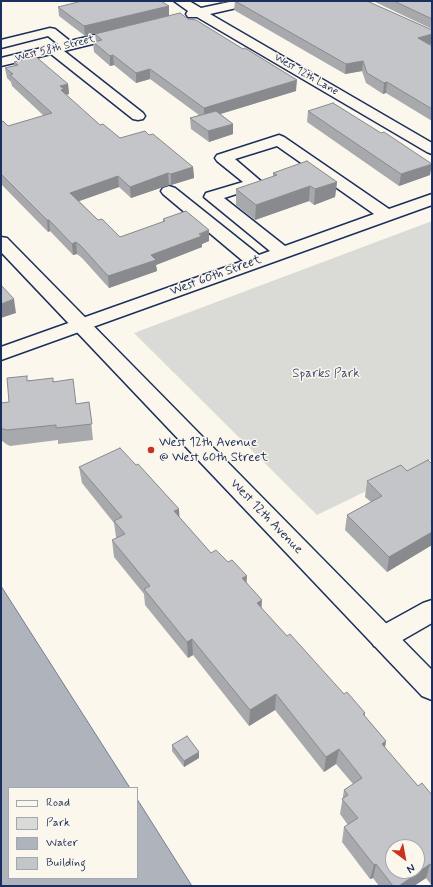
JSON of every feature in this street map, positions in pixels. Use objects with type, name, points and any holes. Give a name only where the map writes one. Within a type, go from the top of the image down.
[{"type":"street","name":"West 12th Lane","points":[[180,1],[432,149]]},
{"type":"street","points":[[178,18],[250,1]]},
{"type":"street","name":"West 58th Street","points":[[1,62],[134,29]]},
{"type":"street","points":[[1,44],[50,32],[68,46]]},
{"type":"street","points":[[53,49],[138,116]]},
{"type":"street","points":[[282,252],[212,197],[263,181],[223,158],[279,140],[306,166],[387,215]]},
{"type":"street","points":[[169,191],[256,262]]},
{"type":"street","name":"West 60th Street","points":[[1,354],[432,199]]},
{"type":"street","name":"West 12th Avenue","points":[[1,242],[432,688]]},
{"type":"street","points":[[383,638],[432,610]]},
{"type":"green space","name":"Sparks Park","points":[[432,221],[432,459],[317,515],[134,333]]},
{"type":"water","points":[[1,586],[129,787],[8,787],[8,879],[138,879],[138,801],[192,886],[1,886]]},
{"type":"building","points":[[82,1],[161,1],[169,6],[84,26],[58,7]]},
{"type":"building","points":[[235,1],[367,1],[432,30],[432,34],[418,38],[432,46],[432,109],[387,82],[384,83],[367,73],[363,61],[346,64]]},
{"type":"building","points":[[394,1],[432,1],[432,19]]},
{"type":"building","points":[[180,13],[188,19],[196,20],[243,49],[245,48],[297,80],[204,108],[150,69],[136,73],[113,55],[110,56],[93,42],[102,40],[95,34]]},
{"type":"building","points":[[35,56],[68,84],[60,86],[64,89],[61,90],[100,125],[103,124],[120,138],[145,131],[149,135],[153,134],[193,167],[171,174],[168,173],[130,187],[118,176],[70,193],[98,220],[102,219],[120,237],[165,221],[163,219],[186,211],[209,230],[199,234],[202,236],[151,255],[156,260],[108,276],[81,246],[76,242],[72,244],[1,174],[1,122],[3,121],[8,126],[52,113],[10,75],[13,74],[5,68],[18,65],[14,62]]},
{"type":"building","points":[[333,103],[381,133],[384,132],[432,164],[401,174],[308,111]]},
{"type":"building","points":[[216,111],[233,124],[208,131],[190,118]]},
{"type":"building","points":[[307,161],[337,182],[315,189],[310,186],[256,205],[236,189],[277,175],[273,173]]},
{"type":"building","points":[[1,285],[14,299],[1,304]]},
{"type":"building","points":[[27,376],[27,381],[53,378],[53,382],[73,379],[76,404],[89,402],[92,424],[56,428],[56,425],[7,430],[1,428],[1,403],[9,402],[7,378]]},
{"type":"building","points":[[120,448],[136,465],[138,464],[179,509],[174,511],[211,553],[216,550],[228,562],[232,560],[247,576],[242,578],[262,600],[257,603],[287,636],[290,634],[344,694],[347,692],[386,741],[382,744],[418,786],[422,783],[432,795],[432,866],[430,864],[425,868],[425,839],[385,839],[385,876],[376,864],[374,865],[344,827],[358,818],[342,799],[348,795],[344,790],[362,778],[339,749],[326,757],[276,694],[250,710],[192,639],[187,642],[144,589],[150,586],[112,540],[125,534],[114,521],[122,517],[79,467]]},
{"type":"building","points":[[428,460],[432,464],[432,532],[389,557],[347,515],[382,496],[367,481],[401,465],[407,471]]},
{"type":"building","points":[[187,736],[199,752],[184,761],[172,745]]},
{"type":"building","points":[[388,879],[409,879],[399,886],[393,886]]},
{"type":"place","name":"West 12th Avenue @ West 60th Street","points":[[151,450]]}]
